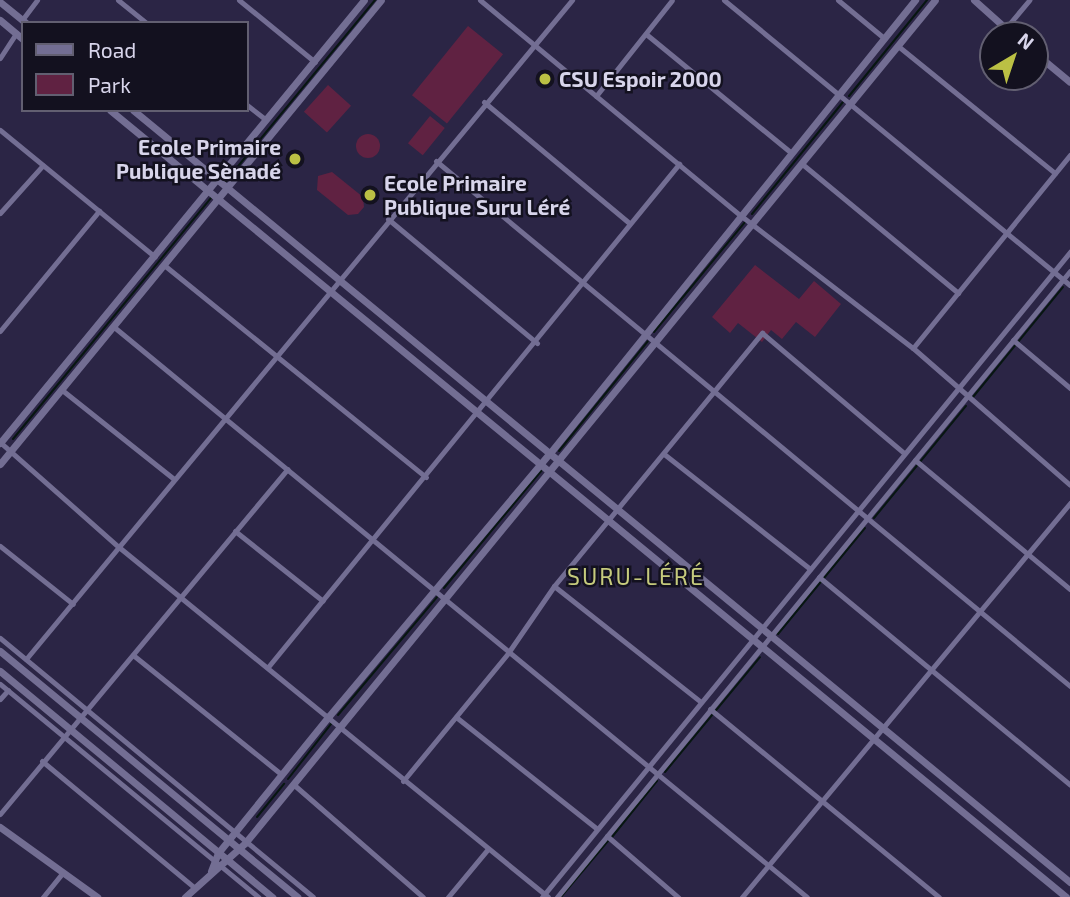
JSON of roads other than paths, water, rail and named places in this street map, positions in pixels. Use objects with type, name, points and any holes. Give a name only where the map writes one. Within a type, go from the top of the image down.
[{"type":"street","points":[[0,2],[24,21],[37,0]]},
{"type":"street","points":[[118,0],[144,21]]},
{"type":"street","points":[[239,0],[316,63]]},
{"type":"street","points":[[0,464],[381,0]]},
{"type":"street","points":[[480,0],[740,215],[913,348],[1070,485]]},
{"type":"street","points":[[26,659],[340,281],[484,102],[536,47],[572,0]]},
{"type":"street","points":[[596,96],[672,0]]},
{"type":"street","points":[[724,0],[1070,285]]},
{"type":"street","points":[[838,0],[884,38]]},
{"type":"street","points":[[211,871],[218,853],[434,589],[550,453],[915,0]]},
{"type":"street","points":[[185,897],[211,871],[222,868],[229,862],[245,843],[656,344],[934,0]]},
{"type":"street","points":[[974,0],[996,21]]},
{"type":"street","points":[[1012,21],[1029,0]]},
{"type":"street","points":[[363,1],[210,192],[0,442],[120,548],[183,596],[341,726],[403,782],[544,896],[596,828],[1070,252]]},
{"type":"street","points":[[0,20],[19,36],[0,58]]},
{"type":"street","points":[[646,34],[790,152]]},
{"type":"street","points":[[898,46],[1055,173]]},
{"type":"street","points":[[1049,65],[1070,82]]},
{"type":"street","points":[[484,102],[629,223]]},
{"type":"street","points":[[248,105],[267,121]]},
{"type":"street","points":[[112,112],[1066,897]]},
{"type":"street","points":[[135,112],[1070,882]]},
{"type":"street","points":[[0,130],[155,257]]},
{"type":"street","points":[[913,348],[1070,155]]},
{"type":"street","points":[[436,161],[1070,686]]},
{"type":"street","points":[[801,163],[958,293]]},
{"type":"street","points":[[268,667],[537,343],[629,223],[679,164]]},
{"type":"street","points":[[0,213],[43,165]]},
{"type":"street","points":[[0,331],[99,211]]},
{"type":"street","points":[[388,219],[537,343]]},
{"type":"street","points":[[164,265],[279,355],[426,477]]},
{"type":"street","points":[[557,897],[656,772],[1070,271]]},
{"type":"street","points":[[114,327],[807,897]]},
{"type":"street","points":[[403,782],[508,653],[554,586],[762,333],[904,453]]},
{"type":"street","points":[[1013,340],[1070,388]]},
{"type":"street","points":[[62,390],[174,479]]},
{"type":"street","points":[[664,454],[810,569]]},
{"type":"street","points":[[915,460],[1070,589]]},
{"type":"street","points":[[0,814],[287,469]]},
{"type":"street","points":[[742,897],[876,740],[1026,553],[1070,503]]},
{"type":"street","points":[[235,531],[323,601]]},
{"type":"street","points":[[0,547],[73,604]]},
{"type":"street","points":[[819,577],[1070,785]]},
{"type":"street","points":[[554,586],[701,702]]},
{"type":"street","points":[[0,638],[85,712],[313,897]]},
{"type":"street","points":[[0,651],[297,897]]},
{"type":"street","points":[[133,655],[282,775]]},
{"type":"street","points":[[0,671],[66,733],[258,897]]},
{"type":"street","points":[[0,684],[66,733],[272,897]]},
{"type":"street","points":[[0,699],[8,690]]},
{"type":"street","points":[[710,709],[939,897]]},
{"type":"street","points":[[456,717],[596,828]]},
{"type":"street","points":[[43,761],[194,887]]},
{"type":"street","points":[[293,784],[423,897]]},
{"type":"street","points":[[0,827],[97,897]]},
{"type":"street","points":[[607,836],[678,897]]},
{"type":"street","points":[[448,897],[487,850]]},
{"type":"street","points":[[43,897],[63,872]]},
{"type":"waterway","points":[[225,182],[375,0]]},
{"type":"waterway","points":[[849,96],[927,0]]},
{"type":"waterway","points":[[752,214],[843,102]]},
{"type":"waterway","points":[[13,439],[212,197]]},
{"type":"waterway","points":[[654,332],[745,222]]},
{"type":"waterway","points":[[973,397],[1063,287]]},
{"type":"waterway","points":[[559,451],[648,341]]},
{"type":"waterway","points":[[874,518],[966,406]]},
{"type":"waterway","points":[[444,588],[542,470]]},
{"type":"waterway","points":[[778,634],[865,528]]},
{"type":"waterway","points":[[338,715],[437,597]]},
{"type":"waterway","points":[[665,772],[760,657]]},
{"type":"waterway","points":[[288,779],[331,724]]},
{"type":"waterway","points":[[612,837],[657,781]]},
{"type":"waterway","points":[[257,817],[284,784]]},
{"type":"waterway","points":[[561,897],[608,841]]},
{"type":"place","name":"CSU Espoir 2000","points":[[545,79]]},
{"type":"place","name":"Ecole Primaire Publique Sènadé","points":[[295,159]]},
{"type":"place","name":"Ecole Primaire Publique Suru Léré","points":[[370,195]]},
{"type":"district","name":"SURU-LÉRÉ","points":[[636,576]]}]
